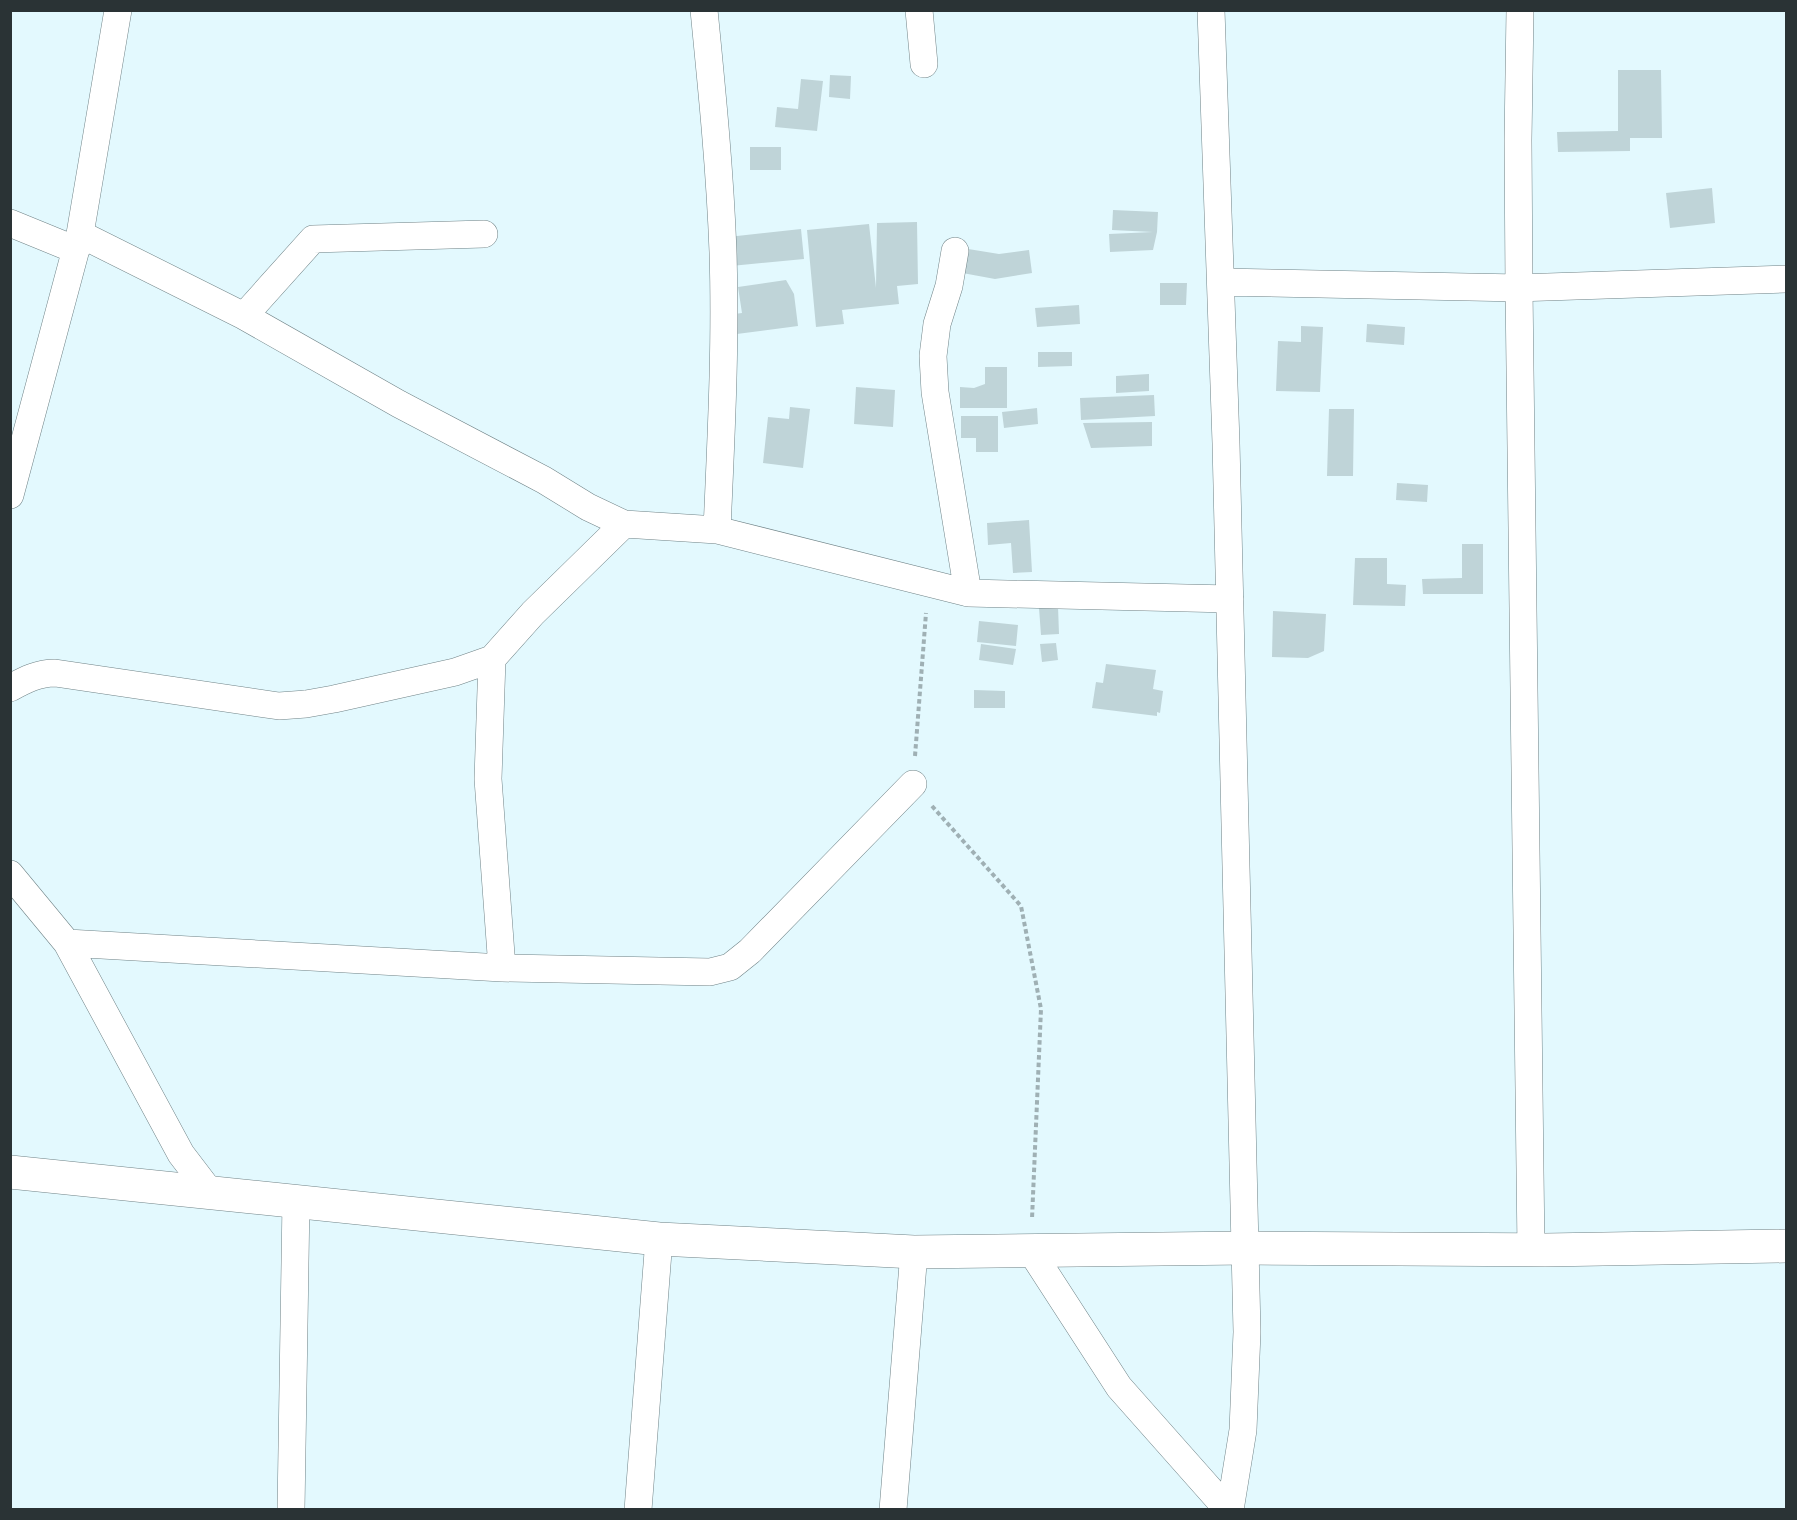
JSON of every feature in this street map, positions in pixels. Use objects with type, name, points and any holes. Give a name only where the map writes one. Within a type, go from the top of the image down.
[{"type":"street","points":[[10,495],[78,242],[118,10]]},
{"type":"street","points":[[704,10],[713,100],[723,252],[723,395],[717,530]]},
{"type":"street","points":[[919,10],[924,64]]},
{"type":"street","points":[[1211,10],[1230,598],[1245,1248],[1246,1332],[1243,1430],[1229,1509]]},
{"type":"street","points":[[1520,10],[1519,288],[1532,1250]]},
{"type":"street","points":[[10,223],[78,242],[244,316],[399,404],[544,480],[588,507],[624,524],[717,530],[968,593],[1230,598]]},
{"type":"street","points":[[244,316],[313,239],[484,234]]},
{"type":"street","points":[[955,251],[949,286],[937,324],[933,356],[935,392],[968,593]]},
{"type":"street","points":[[1221,282],[1519,288],[1786,279]]},
{"type":"street","points":[[10,688],[33,676],[55,673],[279,706],[334,699],[455,672],[492,659],[533,613],[624,524]]},
{"type":"street","points":[[492,659],[488,779],[502,968]]},
{"type":"street","points":[[67,943],[502,968],[710,972],[729,967],[750,951],[912,784]]},
{"type":"street","points":[[10,874],[67,943],[181,1154],[210,1192]]},
{"type":"street","points":[[10,1172],[659,1239],[914,1252],[1245,1248],[1532,1250],[1786,1246]]},
{"type":"street","points":[[291,1509],[296,1201]]},
{"type":"street","points":[[638,1509],[659,1239]]},
{"type":"street","points":[[1031,1251],[1119,1388],[1229,1509]]},
{"type":"street","points":[[893,1509],[914,1252]]},
{"type":"path","points":[[929,583],[912,784],[1021,906],[1041,1009],[1031,1251]]},
{"type":"building","points":[[1618,70],[1661,70],[1662,138],[1630,138],[1630,151],[1558,152],[1557,132],[1618,131]]},
{"type":"building","points":[[830,75],[851,76],[850,99],[829,97]]},
{"type":"building","points":[[801,79],[823,81],[817,131],[775,127],[777,107],[798,109]]},
{"type":"building","points":[[750,147],[781,147],[781,170],[750,170]]},
{"type":"building","points":[[1712,188],[1715,223],[1670,228],[1666,193]]},
{"type":"building","points":[[1113,210],[1158,212],[1153,250],[1110,252],[1109,234],[1153,232],[1112,230]]},
{"type":"building","points":[[917,222],[918,284],[897,286],[899,304],[842,310],[844,324],[816,327],[807,230],[869,224],[876,288],[877,223]]},
{"type":"building","points":[[801,229],[804,259],[731,266],[728,237]]},
{"type":"building","points":[[962,248],[999,254],[1029,250],[1032,273],[995,279],[957,272]]},
{"type":"building","points":[[786,280],[794,294],[798,326],[729,335],[727,315],[742,313],[738,287]]},
{"type":"building","points":[[1160,283],[1187,283],[1186,305],[1160,305]]},
{"type":"building","points":[[1079,305],[1080,324],[1037,327],[1035,308]]},
{"type":"building","points":[[1367,324],[1405,327],[1404,345],[1366,342]]},
{"type":"building","points":[[1301,326],[1323,327],[1320,392],[1276,391],[1278,341],[1301,342]]},
{"type":"building","points":[[1038,352],[1072,352],[1072,366],[1038,367]]},
{"type":"building","points":[[985,367],[1007,367],[1007,408],[960,408],[960,387],[974,388],[985,384]]},
{"type":"building","points":[[1149,374],[1149,391],[1116,393],[1116,376]]},
{"type":"building","points":[[856,387],[895,390],[893,427],[854,424]]},
{"type":"building","points":[[1154,395],[1155,416],[1081,420],[1080,398]]},
{"type":"building","points":[[790,407],[810,409],[803,468],[763,463],[768,417],[789,419]]},
{"type":"building","points":[[1037,408],[1038,424],[1004,428],[1002,412]]},
{"type":"building","points":[[1329,409],[1354,409],[1353,476],[1327,476]]},
{"type":"building","points":[[961,416],[998,416],[998,452],[976,452],[976,438],[961,438]]},
{"type":"building","points":[[1152,422],[1152,446],[1091,448],[1083,423]]},
{"type":"building","points":[[1397,483],[1428,485],[1427,502],[1396,500]]},
{"type":"building","points":[[1029,520],[1032,572],[1013,573],[1011,543],[988,545],[987,523]]},
{"type":"building","points":[[1462,544],[1483,544],[1483,594],[1423,594],[1422,579],[1462,578]]},
{"type":"building","points":[[1355,558],[1387,558],[1387,584],[1406,585],[1405,606],[1353,605]]},
{"type":"building","points":[[1058,606],[1059,634],[1041,635],[1039,608]]},
{"type":"building","points":[[1273,611],[1326,614],[1324,651],[1308,658],[1272,657]]},
{"type":"building","points":[[979,621],[1018,625],[1016,646],[977,642]]},
{"type":"building","points":[[1056,643],[1058,660],[1042,662],[1040,644]]},
{"type":"building","points":[[981,644],[1016,649],[1013,665],[979,660]]},
{"type":"building","points":[[1106,664],[1156,670],[1153,689],[1163,691],[1160,713],[1157,712],[1157,716],[1092,708],[1096,682],[1103,683]]},
{"type":"building","points":[[974,690],[1005,691],[1005,708],[974,708]]}]
